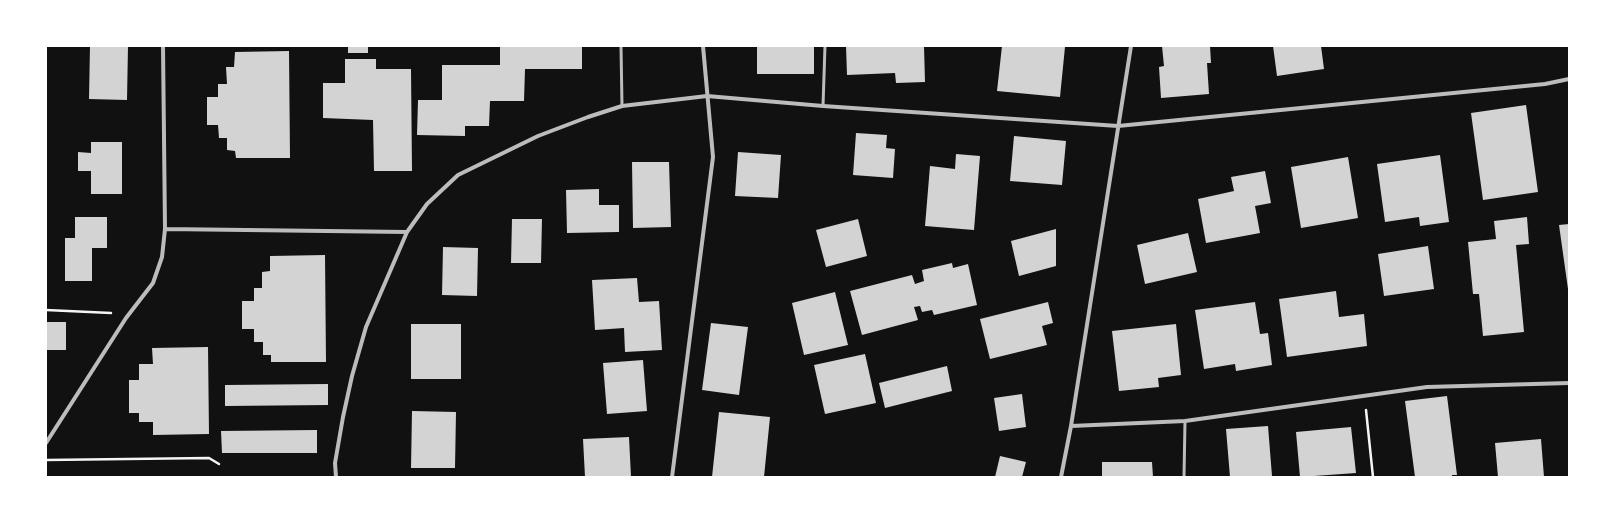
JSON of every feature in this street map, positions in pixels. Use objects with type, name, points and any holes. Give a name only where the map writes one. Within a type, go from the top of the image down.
[{"type":"street","points":[[46,443],[130,314],[152,283],[162,256],[165,228],[163,46]]},
{"type":"street","points":[[672,477],[713,157],[702,46]]},
{"type":"street","points":[[1060,477],[1071,426],[1131,46]]},
{"type":"street","points":[[336,477],[335,463],[343,417],[354,369],[366,327],[407,232],[427,204],[458,175],[538,136],[622,106],[707,96],[823,106],[1118,126],[1545,84],[1569,79]]},
{"type":"street","points":[[165,228],[407,232]]},
{"type":"street","points":[[1071,426],[1185,421],[1427,386],[1569,383]]},
{"type":"lane","points":[[621,46],[622,106]]},
{"type":"lane","points":[[823,106],[825,46]]},
{"type":"lane","points":[[1184,477],[1185,421]]},
{"type":"path","points":[[46,310],[130,314]]},
{"type":"path","points":[[1364,395],[1373,477]]},
{"type":"path","points":[[46,460],[209,458],[219,464]]},
{"type":"building","points":[[90,46],[128,46],[127,100],[89,99]]},
{"type":"building","points":[[348,46],[368,46],[368,53],[348,53]]},
{"type":"building","points":[[500,46],[582,46],[582,69],[525,69],[524,101],[490,101],[489,126],[465,126],[465,136],[417,135],[418,100],[442,100],[442,65],[500,65]]},
{"type":"building","points":[[757,46],[814,46],[814,74],[757,74]]},
{"type":"building","points":[[846,46],[924,46],[925,82],[896,83],[895,73],[847,75]]},
{"type":"building","points":[[1002,46],[1065,47],[1060,97],[997,91]]},
{"type":"building","points":[[1162,46],[1210,46],[1211,63],[1207,63],[1209,94],[1161,98],[1159,67],[1164,66]]},
{"type":"building","points":[[1273,46],[1321,46],[1324,69],[1277,76]]},
{"type":"building","points":[[289,51],[290,158],[236,158],[235,151],[227,150],[227,138],[219,138],[218,125],[207,125],[207,97],[218,97],[218,84],[227,84],[226,67],[234,67],[235,52]]},
{"type":"building","points":[[345,59],[376,59],[376,69],[411,69],[412,171],[374,171],[373,120],[323,118],[323,83],[345,83]]},
{"type":"building","points":[[1526,105],[1538,192],[1483,200],[1471,113]]},
{"type":"building","points":[[856,133],[887,135],[886,148],[895,149],[893,178],[853,175]]},
{"type":"building","points":[[1014,136],[1066,141],[1062,185],[1010,181]]},
{"type":"building","points":[[91,142],[122,142],[122,194],[91,194],[91,171],[78,171],[78,152],[91,153]]},
{"type":"building","points":[[738,152],[781,155],[778,198],[735,196]]},
{"type":"building","points":[[956,154],[980,156],[974,230],[925,226],[930,166],[955,169]]},
{"type":"building","points":[[1440,155],[1449,222],[1420,226],[1419,217],[1385,222],[1377,164]]},
{"type":"building","points":[[1348,157],[1358,218],[1301,228],[1291,167]]},
{"type":"building","points":[[632,162],[669,162],[671,227],[633,228]]},
{"type":"building","points":[[1265,171],[1271,203],[1255,206],[1260,233],[1206,243],[1198,199],[1234,191],[1231,177]]},
{"type":"building","points":[[599,189],[599,205],[619,205],[619,232],[567,233],[566,190]]},
{"type":"building","points":[[75,217],[107,217],[107,248],[92,248],[92,281],[65,281],[65,238],[75,238]]},
{"type":"building","points":[[1527,217],[1529,244],[1516,245],[1524,332],[1483,336],[1479,294],[1473,294],[1468,242],[1496,239],[1494,221]]},
{"type":"building","points":[[512,219],[542,219],[541,263],[511,263]]},
{"type":"building","points":[[858,219],[867,256],[826,267],[816,230]]},
{"type":"building","points":[[1569,224],[1569,289],[1568,289],[1559,225]]},
{"type":"building","points":[[1056,229],[1056,266],[1019,276],[1011,241]]},
{"type":"building","points":[[1188,233],[1197,272],[1145,284],[1137,245]]},
{"type":"building","points":[[1428,246],[1434,289],[1384,296],[1378,254]]},
{"type":"building","points":[[443,247],[478,248],[477,296],[442,295]]},
{"type":"building","points":[[325,255],[326,362],[271,362],[271,355],[263,355],[263,342],[254,342],[254,329],[242,329],[242,301],[254,301],[254,288],[262,288],[262,272],[270,271],[270,256]]},
{"type":"building","points":[[952,263],[953,268],[968,264],[977,305],[934,315],[932,310],[922,312],[920,306],[914,307],[918,320],[862,335],[850,291],[912,275],[915,284],[924,281],[922,270]]},
{"type":"building","points":[[637,278],[639,302],[659,301],[662,350],[625,352],[624,328],[595,330],[592,280]]},
{"type":"building","points":[[1336,291],[1339,317],[1364,314],[1367,346],[1287,357],[1279,299]]},
{"type":"building","points":[[835,292],[848,345],[804,355],[792,303]]},
{"type":"building","points":[[1048,302],[1053,323],[1042,326],[1047,345],[990,359],[980,319]]},
{"type":"building","points":[[1255,302],[1260,334],[1268,333],[1272,365],[1236,371],[1235,364],[1204,369],[1195,310]]},
{"type":"building","points":[[46,322],[66,322],[66,350],[46,350]]},
{"type":"building","points":[[711,323],[748,327],[739,395],[702,390]]},
{"type":"building","points":[[411,324],[461,324],[461,379],[411,379]]},
{"type":"building","points":[[1176,324],[1181,375],[1158,378],[1159,387],[1119,391],[1112,331]]},
{"type":"building","points":[[208,347],[209,434],[153,435],[153,422],[139,422],[139,413],[129,413],[129,380],[139,380],[139,364],[153,364],[152,348]]},
{"type":"building","points":[[865,354],[876,403],[825,414],[814,365]]},
{"type":"building","points":[[643,360],[647,411],[607,414],[603,363]]},
{"type":"building","points":[[947,366],[952,391],[885,408],[879,383]]},
{"type":"building","points":[[328,384],[328,405],[225,406],[225,385]]},
{"type":"building","points":[[1022,394],[1026,427],[999,431],[994,398]]},
{"type":"building","points":[[1447,396],[1457,475],[1452,475],[1452,477],[1415,477],[1405,401]]},
{"type":"building","points":[[412,411],[456,412],[455,468],[411,468]]},
{"type":"building","points":[[719,412],[770,417],[764,477],[712,477]]},
{"type":"building","points":[[1268,426],[1272,476],[1230,477],[1226,429]]},
{"type":"building","points":[[1351,427],[1356,473],[1300,477],[1296,432]]},
{"type":"building","points":[[317,430],[317,453],[222,453],[221,431]]},
{"type":"building","points":[[629,437],[631,477],[585,477],[583,439]]},
{"type":"building","points":[[1541,439],[1544,477],[1498,477],[1495,443]]},
{"type":"building","points":[[1000,456],[1026,462],[1022,477],[995,477]]},
{"type":"building","points":[[1102,462],[1152,462],[1153,477],[1102,477]]}]
